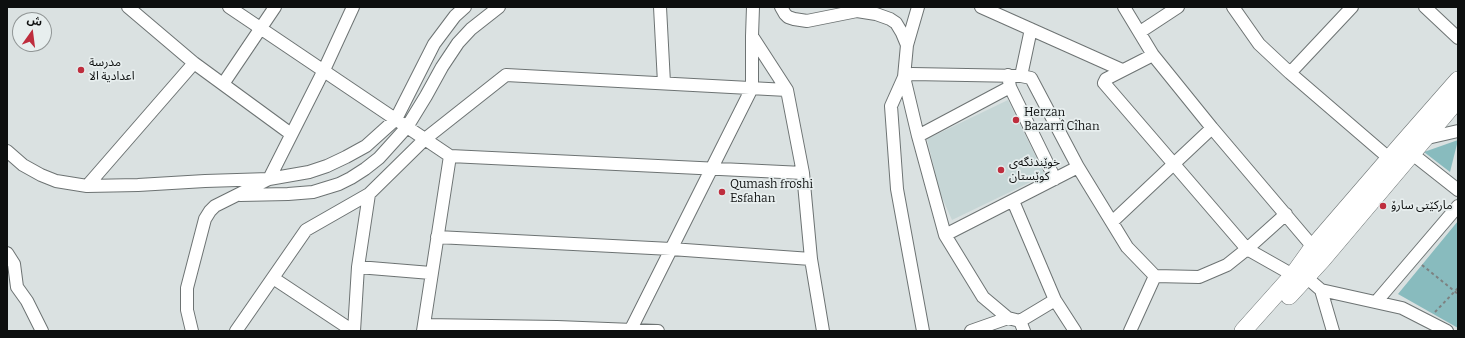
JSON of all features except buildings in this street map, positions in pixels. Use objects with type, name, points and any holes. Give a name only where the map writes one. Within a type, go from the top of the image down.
[{"type":"street","points":[[128,7],[194,63],[291,134]]},
{"type":"street","points":[[229,7],[450,156],[803,174]]},
{"type":"street","points":[[223,84],[275,7]]},
{"type":"street","points":[[192,331],[188,310],[187,288],[205,218],[215,206],[269,180],[324,70],[353,7]]},
{"type":"street","points":[[7,151],[23,164],[41,175],[56,181],[87,186],[269,180],[309,172],[327,166],[366,146],[396,119],[434,44],[455,16],[465,7]]},
{"type":"street","points":[[237,195],[302,194],[326,189],[352,178],[379,158],[407,127],[442,67],[458,43],[471,29],[499,7]]},
{"type":"street","points":[[660,7],[664,83]]},
{"type":"street","points":[[630,330],[752,88],[752,36],[754,7]]},
{"type":"street","points":[[781,7],[788,17],[807,21],[857,11],[876,14],[896,23],[907,45]]},
{"type":"street","points":[[918,7],[907,45],[904,76],[891,106],[897,189],[923,331]]},
{"type":"street","points":[[981,7],[1122,70]]},
{"type":"street","points":[[1124,7],[1153,55],[1212,128],[1314,247]]},
{"type":"street","points":[[1140,32],[1178,7]]},
{"type":"street","points":[[1232,7],[1259,44],[1290,73],[1390,159]]},
{"type":"street","points":[[1290,73],[1352,7]]},
{"type":"street","points":[[1425,7],[1458,38]]},
{"type":"street","points":[[1021,76],[1031,29]]},
{"type":"street","points":[[752,36],[787,90],[803,174],[811,259],[823,331]]},
{"type":"street","points":[[1153,55],[1106,79],[1104,83],[1247,249],[1299,276],[1321,290],[1402,308],[1447,331]]},
{"type":"street","points":[[87,186],[194,63]]},
{"type":"street","points":[[904,76],[912,74],[1009,81]]},
{"type":"street","points":[[236,331],[306,230],[369,194],[425,138],[506,75],[787,90]]},
{"type":"street","points":[[904,76],[918,136],[945,235],[983,298],[1017,323]]},
{"type":"street","points":[[918,136],[1009,81],[1021,76],[1031,78],[1078,167],[1127,248],[1154,276],[1199,277],[1227,264],[1247,249],[1286,214]]},
{"type":"street","points":[[1243,331],[1299,276],[1322,260],[1458,80]]},
{"type":"street","points":[[1009,81],[1055,179]]},
{"type":"street","points":[[1425,139],[1458,98]]},
{"type":"street","points":[[1112,222],[1212,128]]},
{"type":"street","points":[[1258,331],[1299,276],[1314,247],[1390,159],[1425,139],[1458,131]]},
{"type":"street","points":[[1406,149],[1458,190]]},
{"type":"street","points":[[450,156],[423,328],[658,331]]},
{"type":"street","points":[[945,235],[1078,167]]},
{"type":"street","points":[[273,278],[354,331],[358,267],[369,194]]},
{"type":"street","points":[[1013,201],[1055,300],[1075,331]]},
{"type":"street","points":[[1376,302],[1458,206]]},
{"type":"street","points":[[437,237],[672,249],[811,259]]},
{"type":"street","points":[[7,253],[14,264],[17,287],[27,301],[42,331]]},
{"type":"street","points":[[358,267],[431,273]]},
{"type":"street","points":[[1130,331],[1154,276]]},
{"type":"street","points":[[1321,290],[1333,331]]},
{"type":"street","points":[[971,331],[1017,323],[1055,300]]},
{"type":"path","points":[[1417,270],[1422,264],[1458,294]]},
{"type":"path","points":[[1433,314],[1458,288]]},
{"type":"shaded area","points":[[1008,100],[1045,175],[952,220],[940,193],[927,139]]},
{"type":"shaded area","points":[[1458,140],[1450,172],[1424,152]]},
{"type":"shaded area","points":[[1458,221],[1458,328],[1398,294]]},
{"type":"place","name":"مدرسة اعدادية الا","points":[[81,70]]},
{"type":"place","name":"Herzan Bazarrî Cîhan","points":[[1016,120]]},
{"type":"place","name":"خوێندنگەی کوێستان","points":[[1001,170]]},
{"type":"place","name":"Qumash froshi Esfahan","points":[[722,192]]},
{"type":"place","name":"مارکێتی سارۆ","points":[[1383,206]]}]
